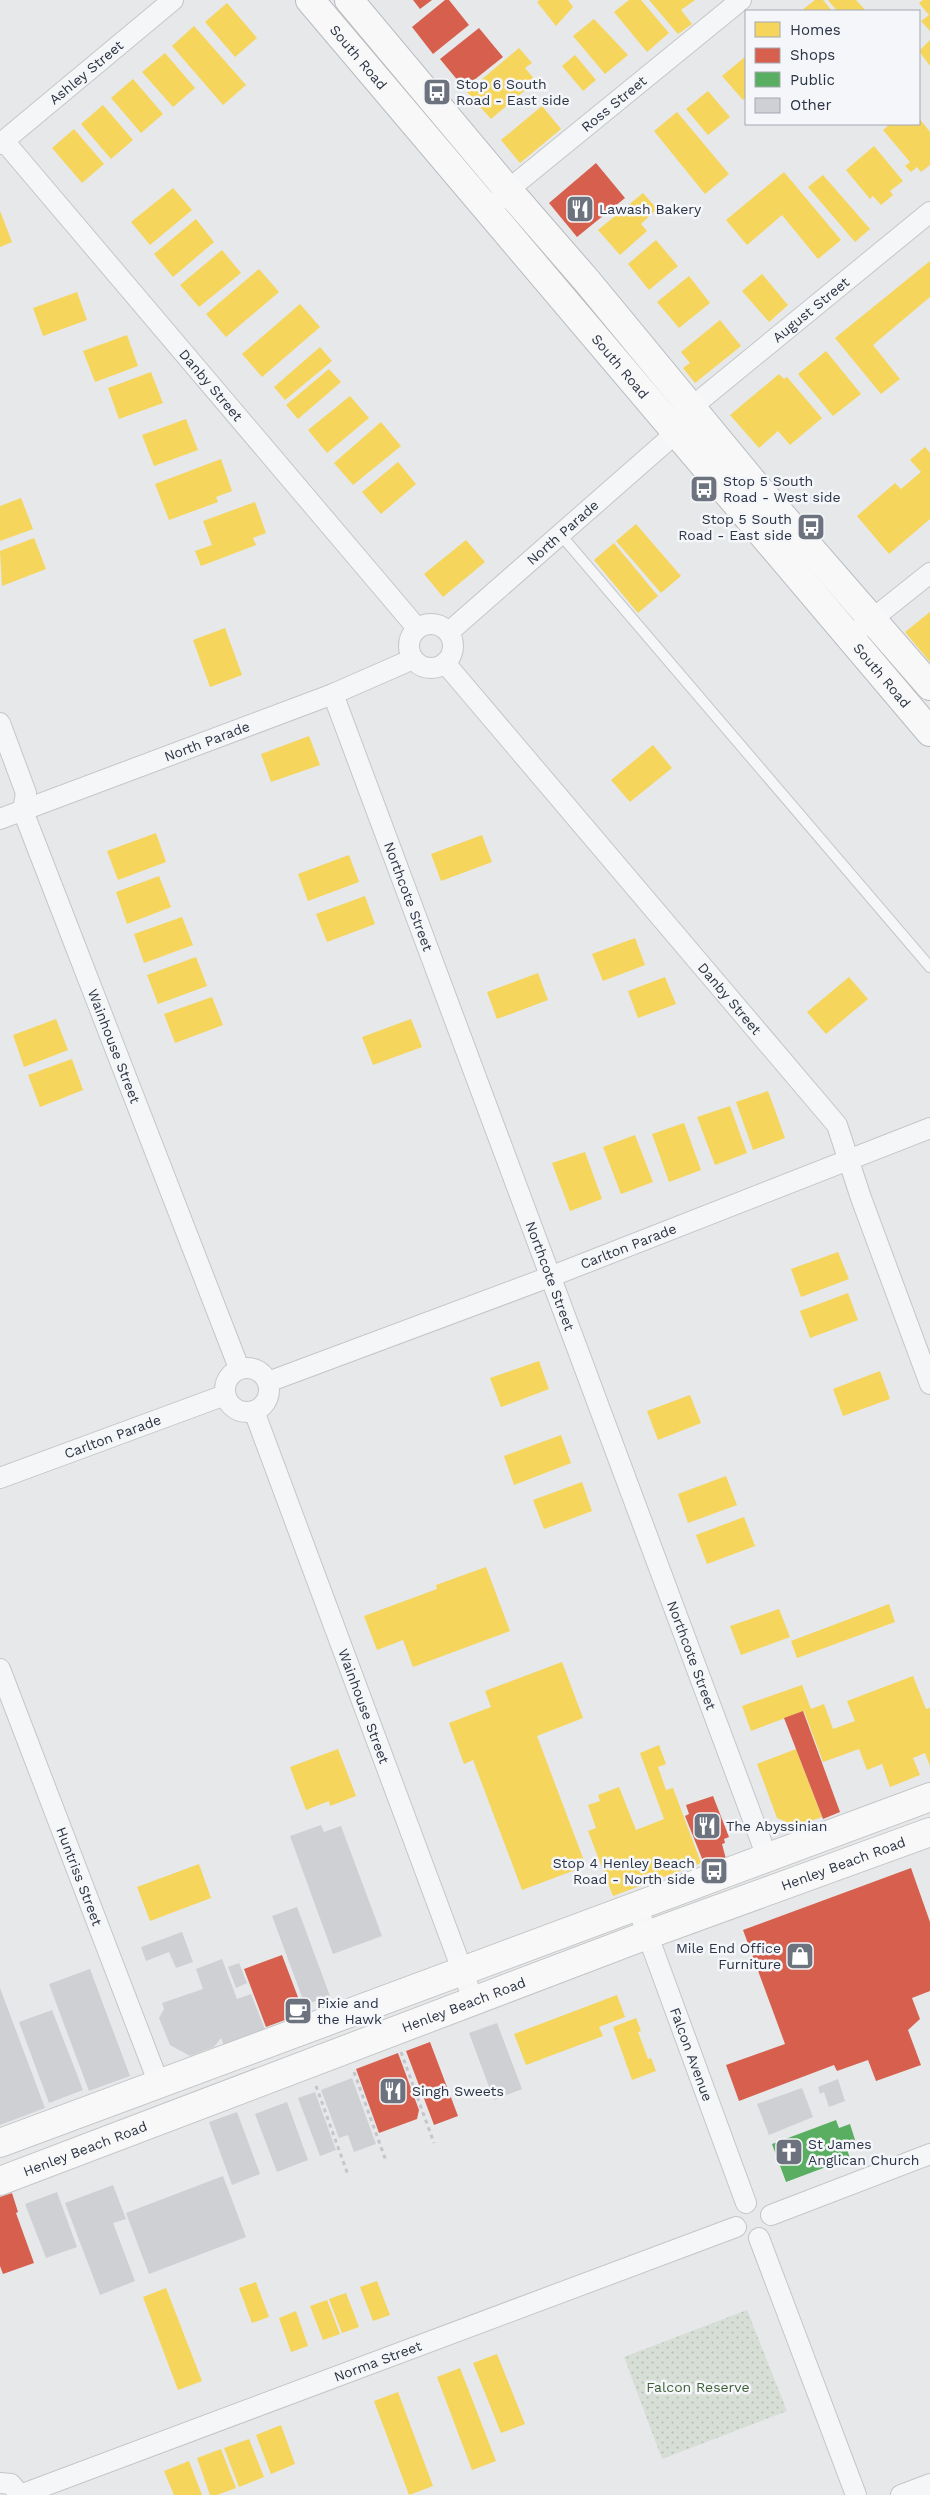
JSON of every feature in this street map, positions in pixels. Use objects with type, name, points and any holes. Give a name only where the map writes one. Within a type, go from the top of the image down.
[{"type":"main road","name":"South Road","points":[[310,0],[693,406],[757,487],[930,686]]},
{"type":"main road","name":"South Road","points":[[349,0],[498,200],[677,432],[930,732]]},
{"type":"main road","points":[[0,2143],[930,1796]]},
{"type":"main road","name":"Henley Beach Road","points":[[0,2182],[647,1935],[930,1832]]},
{"type":"street","name":"Ashley Street","points":[[2,143],[173,0]]},
{"type":"street","name":"Ross Street","points":[[498,200],[741,0]]},
{"type":"street","name":"Danby Street","points":[[2,143],[417,628]]},
{"type":"street","name":"August Street","points":[[677,432],[693,406],[930,212]]},
{"type":"street","name":"North Parade","points":[[449,632],[677,432]]},
{"type":"street","points":[[849,636],[874,620],[930,573]]},
{"type":"street","points":[[430,623],[444,627],[449,632],[453,648],[445,663],[431,668],[420,666],[413,659],[408,646],[417,628],[430,623]]},
{"type":"street","name":"North Parade","points":[[0,819],[333,694],[413,659]]},
{"type":"street","name":"Danby Street","points":[[445,663],[838,1125],[848,1158],[930,1384]]},
{"type":"street","name":"Northcote Street","points":[[333,694],[552,1276],[767,1857]]},
{"type":"street","name":"Wainhouse Street","points":[[0,722],[26,793],[23,811],[239,1368]]},
{"type":"street","name":"Carlton Parade","points":[[268,1382],[552,1276],[848,1158],[930,1128]]},
{"type":"street","points":[[239,1368],[251,1368],[261,1372],[268,1382],[269,1393],[264,1404],[254,1410],[242,1412],[231,1406],[225,1395],[225,1384],[230,1375],[239,1368]]},
{"type":"street","name":"Carlton Parade","points":[[0,1478],[225,1395]]},
{"type":"street","name":"Wainhouse Street","points":[[254,1410],[474,2002]]},
{"type":"street","name":"Huntriss Street","points":[[0,1669],[159,2084]]},
{"type":"street","name":"Falcon Avenue","points":[[637,1906],[746,2203]]},
{"type":"street","points":[[771,2214],[930,2154]]},
{"type":"street","points":[[758,2202],[764,2205],[771,2214],[772,2220],[769,2231],[759,2238],[748,2238],[739,2232],[736,2227],[738,2210],[746,2203],[758,2202]]},
{"type":"street","name":"Norma Street","points":[[20,2495],[736,2227]]},
{"type":"street","points":[[759,2238],[856,2495]]},
{"type":"street","points":[[0,2483],[11,2484],[20,2495]]},
{"type":"street","points":[[901,2495],[930,2484]]},
{"type":"lane","points":[[560,534],[930,967]]},
{"type":"path","points":[[400,2049],[434,2143]]},
{"type":"path","points":[[352,2066],[386,2161]]},
{"type":"path","points":[[314,2080],[348,2175]]},
{"type":"green space","name":"Falcon Reserve","points":[[747,2310],[787,2411],[662,2459],[624,2357]]},
{"type":"building: Homes","points":[[540,0],[568,0],[573,7],[556,26],[537,2]]},
{"type":"building: Homes","points":[[629,0],[641,0],[669,33],[647,52],[614,12]]},
{"type":"building: Homes","points":[[649,0],[695,0],[681,10],[692,24],[678,34]]},
{"type":"building: Homes","points":[[815,0],[823,0],[831,10],[802,10]]},
{"type":"building: Homes","points":[[828,0],[856,0],[865,10],[836,10]]},
{"type":"building: Homes","points":[[923,0],[930,0],[930,31],[921,21],[929,15],[919,3]]},
{"type":"building: Homes","points":[[227,3],[257,38],[235,57],[205,22]]},
{"type":"building: Homes","points":[[594,19],[628,55],[605,74],[573,36]]},
{"type":"building: Homes","points":[[194,26],[246,85],[223,105],[172,46]]},
{"type":"building: Homes","points":[[930,40],[930,66],[920,52]]},
{"type":"building: Homes","points":[[519,48],[532,63],[525,68],[536,81],[491,119],[467,92]]},
{"type":"building: Homes","points":[[165,53],[195,88],[173,107],[142,72]]},
{"type":"building: Homes","points":[[575,55],[596,80],[583,91],[562,66]]},
{"type":"building: Homes","points":[[745,57],[745,98],[743,100],[722,76]]},
{"type":"building: Homes","points":[[133,79],[163,114],[141,133],[111,98]]},
{"type":"building: Homes","points":[[708,91],[730,117],[708,135],[686,109]]},
{"type":"building: Homes","points":[[103,105],[133,140],[111,159],[81,124]]},
{"type":"building: Homes","points":[[542,106],[561,129],[520,163],[501,140]]},
{"type":"building: Homes","points":[[677,112],[729,174],[705,194],[654,131]]},
{"type":"building: Homes","points":[[920,119],[930,132],[930,165],[921,172],[917,167],[911,172],[905,166],[910,162],[883,130],[888,126],[920,125]]},
{"type":"building: Homes","points":[[74,129],[104,164],[82,183],[52,148]]},
{"type":"building: Homes","points":[[874,146],[903,181],[890,191],[893,195],[881,205],[873,196],[870,199],[846,170]]},
{"type":"building: Homes","points":[[784,172],[841,240],[818,259],[782,215],[747,245],[726,220]]},
{"type":"building: Homes","points":[[823,175],[870,229],[855,242],[808,187]]},
{"type":"building: Homes","points":[[173,188],[192,210],[150,245],[131,222]]},
{"type":"building: Homes","points":[[643,193],[657,209],[641,224],[647,231],[620,255],[598,230]]},
{"type":"building: Homes","points":[[0,211],[12,242],[0,247]]},
{"type":"building: Homes","points":[[196,219],[214,242],[173,277],[154,254]]},
{"type":"building: Homes","points":[[656,240],[678,266],[649,290],[628,264]]},
{"type":"building: Homes","points":[[222,250],[241,273],[199,307],[180,285]]},
{"type":"building: Homes","points":[[930,261],[930,297],[873,345],[900,379],[881,394],[835,338]]},
{"type":"building: Homes","points":[[259,269],[279,292],[226,337],[206,314]]},
{"type":"building: Homes","points":[[762,274],[788,305],[769,322],[742,291]]},
{"type":"building: Homes","points":[[689,276],[710,303],[679,328],[657,302]]},
{"type":"building: Homes","points":[[77,292],[87,320],[43,336],[33,308]]},
{"type":"building: Homes","points":[[300,304],[320,327],[262,377],[242,354]]},
{"type":"building: Homes","points":[[720,320],[741,346],[695,383],[683,368],[690,363],[681,352]]},
{"type":"building: Homes","points":[[127,335],[138,366],[95,382],[83,351]]},
{"type":"building: Homes","points":[[320,347],[332,361],[285,400],[274,387]]},
{"type":"building: Homes","points":[[826,351],[861,394],[833,416],[798,374]]},
{"type":"building: Homes","points":[[329,369],[341,382],[298,419],[286,405]]},
{"type":"building: Homes","points":[[151,372],[163,403],[119,419],[108,388]]},
{"type":"building: Homes","points":[[779,374],[784,379],[787,377],[822,418],[790,445],[778,431],[759,448],[730,415]]},
{"type":"building: Homes","points":[[350,396],[369,418],[327,453],[308,430]]},
{"type":"building: Homes","points":[[186,419],[198,450],[154,466],[142,435]]},
{"type":"building: Homes","points":[[381,422],[401,446],[353,485],[334,463]]},
{"type":"building: Homes","points":[[925,447],[930,453],[930,519],[889,554],[857,516],[895,483],[901,489],[921,472],[910,460]]},
{"type":"building: Homes","points":[[221,459],[232,491],[216,497],[218,502],[169,520],[155,484]]},
{"type":"building: Homes","points":[[398,462],[416,484],[381,514],[362,492]]},
{"type":"building: Homes","points":[[21,498],[33,529],[0,541],[0,506]]},
{"type":"building: Homes","points":[[255,502],[266,533],[253,538],[256,545],[201,566],[195,551],[212,545],[203,521]]},
{"type":"building: Homes","points":[[636,524],[681,576],[661,593],[616,541]]},
{"type":"building: Homes","points":[[34,538],[46,569],[2,586],[0,551]]},
{"type":"building: Homes","points":[[466,540],[485,562],[443,597],[424,574]]},
{"type":"building: Homes","points":[[614,543],[658,596],[638,613],[594,560]]},
{"type":"building: Homes","points":[[930,612],[930,662],[905,632]]},
{"type":"building: Homes","points":[[225,628],[242,675],[210,687],[193,640]]},
{"type":"building: Homes","points":[[309,736],[320,765],[271,782],[261,754]]},
{"type":"building: Homes","points":[[653,745],[672,768],[630,802],[611,780]]},
{"type":"building: Homes","points":[[156,833],[166,862],[118,880],[107,851]]},
{"type":"building: Homes","points":[[482,835],[492,862],[441,881],[431,854]]},
{"type":"building: Homes","points":[[349,855],[359,882],[308,901],[298,874]]},
{"type":"building: Homes","points":[[159,876],[171,907],[127,924],[116,892]]},
{"type":"building: Homes","points":[[365,896],[375,924],[327,942],[316,914]]},
{"type":"building: Homes","points":[[182,917],[193,945],[144,963],[134,934]]},
{"type":"building: Homes","points":[[635,938],[645,965],[603,981],[592,954]]},
{"type":"building: Homes","points":[[196,957],[207,986],[158,1004],[147,975]]},
{"type":"building: Homes","points":[[538,973],[548,1000],[497,1019],[487,992]]},
{"type":"building: Homes","points":[[665,977],[676,1004],[638,1018],[628,991]]},
{"type":"building: Homes","points":[[849,977],[868,999],[826,1034],[807,1012]]},
{"type":"building: Homes","points":[[212,997],[223,1025],[175,1043],[164,1014]]},
{"type":"building: Homes","points":[[56,1019],[68,1050],[24,1067],[13,1035]]},
{"type":"building: Homes","points":[[411,1019],[422,1047],[373,1065],[362,1037]]},
{"type":"building: Homes","points":[[72,1059],[83,1090],[40,1107],[28,1075]]},
{"type":"building: Homes","points":[[768,1091],[785,1138],[753,1150],[736,1102]]},
{"type":"building: Homes","points":[[730,1106],[747,1153],[715,1165],[697,1117]]},
{"type":"building: Homes","points":[[684,1123],[701,1170],[669,1182],[652,1134]]},
{"type":"building: Homes","points":[[635,1135],[653,1182],[621,1194],[603,1147]]},
{"type":"building: Homes","points":[[585,1152],[602,1199],[570,1211],[552,1163]]},
{"type":"building: Homes","points":[[838,1252],[849,1279],[801,1297],[791,1269]]},
{"type":"building: Homes","points":[[848,1293],[858,1320],[810,1338],[800,1311]]},
{"type":"building: Homes","points":[[539,1361],[549,1389],[501,1407],[490,1378]]},
{"type":"building: Homes","points":[[880,1371],[890,1399],[843,1416],[833,1389]]},
{"type":"building: Homes","points":[[690,1395],[701,1423],[658,1440],[647,1411]]},
{"type":"building: Homes","points":[[561,1435],[571,1463],[514,1485],[504,1456]]},
{"type":"building: Homes","points":[[726,1476],[737,1505],[688,1523],[678,1494]]},
{"type":"building: Homes","points":[[582,1482],[592,1511],[544,1529],[533,1500]]},
{"type":"building: Homes","points":[[744,1517],[755,1546],[707,1564],[696,1535]]},
{"type":"building: Homes","points":[[486,1567],[510,1631],[413,1667],[403,1640],[377,1650],[364,1616],[437,1589],[436,1585]]},
{"type":"building: Homes","points":[[889,1604],[895,1622],[797,1658],[791,1641]]},
{"type":"building: Homes","points":[[779,1609],[790,1637],[741,1655],[730,1626]]},
{"type":"building: Homes","points":[[562,1662],[583,1718],[537,1736],[586,1866],[522,1890],[473,1760],[464,1764],[449,1723],[491,1707],[485,1691]]},
{"type":"building: Homes","points":[[913,1676],[926,1709],[930,1708],[930,1766],[925,1753],[913,1758],[920,1775],[890,1787],[882,1764],[867,1770],[859,1749],[823,1762],[804,1711],[751,1731],[742,1706],[802,1685],[811,1709],[824,1704],[833,1729],[855,1721],[847,1701]]},
{"type":"building: Homes","points":[[659,1745],[666,1764],[658,1767],[666,1790],[673,1788],[701,1863],[613,1896],[588,1831],[596,1828],[588,1805],[600,1801],[598,1795],[619,1787],[636,1830],[664,1819],[640,1753]]},
{"type":"building: Homes","points":[[338,1749],[356,1796],[330,1806],[329,1801],[306,1810],[290,1767]]},
{"type":"building: Homes","points":[[796,1749],[822,1817],[796,1826],[777,1818],[757,1764]]},
{"type":"building: Homes","points":[[199,1864],[211,1898],[150,1921],[137,1887]]},
{"type":"building: Homes","points":[[617,1995],[625,2017],[599,2027],[603,2036],[526,2065],[514,2034]]},
{"type":"building: Homes","points":[[636,2018],[641,2031],[638,2032],[648,2059],[651,2058],[656,2071],[632,2080],[613,2027]]},
{"type":"building: Homes","points":[[377,2281],[390,2315],[373,2321],[360,2287]]},
{"type":"building: Homes","points":[[256,2282],[269,2317],[252,2323],[239,2288]]},
{"type":"building: Homes","points":[[166,2288],[202,2381],[178,2390],[143,2297]]},
{"type":"building: Homes","points":[[346,2293],[359,2327],[342,2333],[329,2299]]},
{"type":"building: Homes","points":[[327,2300],[340,2334],[323,2340],[310,2306]]},
{"type":"building: Homes","points":[[296,2311],[308,2346],[291,2352],[279,2318]]},
{"type":"building: Homes","points":[[497,2354],[525,2424],[501,2433],[473,2363]]},
{"type":"building: Homes","points":[[460,2368],[496,2461],[472,2470],[437,2377]]},
{"type":"building: Homes","points":[[398,2392],[433,2486],[409,2495],[374,2401]]},
{"type":"building: Homes","points":[[281,2425],[295,2464],[271,2474],[256,2435]]},
{"type":"building: Homes","points":[[249,2439],[264,2477],[239,2487],[224,2448]]},
{"type":"building: Homes","points":[[221,2449],[236,2488],[217,2495],[210,2495],[197,2458]]},
{"type":"building: Homes","points":[[189,2461],[202,2495],[174,2495],[164,2471]]},
{"type":"building: Shops","points":[[413,0],[432,0],[420,9]]},
{"type":"building: Shops","points":[[445,0],[449,0],[469,25],[433,54],[412,27]]},
{"type":"building: Shops","points":[[479,28],[503,57],[464,88],[440,59]]},
{"type":"building: Shops","points":[[596,163],[625,198],[577,237],[549,203]]},
{"type":"building: Shops","points":[[803,1711],[840,1812],[823,1819],[784,1718]]},
{"type":"building: Shops","name":"The Abyssinian","points":[[713,1796],[729,1837],[724,1839],[725,1843],[722,1844],[726,1859],[705,1866],[685,1816],[689,1814],[686,1805]]},
{"type":"building: Shops","points":[[911,1868],[930,1922],[930,1991],[912,1998],[920,2019],[908,2030],[921,2065],[876,2081],[868,2060],[837,2071],[834,2065],[739,2101],[726,2065],[785,2044],[743,1930]]},
{"type":"building: Shops","points":[[282,1955],[304,2013],[266,2027],[244,1969]]},
{"type":"building: Shops","points":[[430,2042],[458,2116],[434,2125],[406,2051]]},
{"type":"building: Shops","points":[[398,2053],[419,2110],[417,2119],[379,2133],[356,2069]]},
{"type":"building: Shops","points":[[12,2193],[18,2212],[16,2213],[34,2263],[3,2274],[0,2266],[0,2197]]},
{"type":"building: Public","points":[[836,2120],[839,2128],[850,2124],[856,2143],[846,2147],[850,2158],[786,2182],[772,2144]]},
{"type":"building: Other","points":[[321,1825],[324,1832],[341,1826],[382,1936],[333,1954],[290,1836]]},
{"type":"building: Other","points":[[297,1907],[330,1996],[305,2005],[272,1916]]},
{"type":"building: Other","points":[[182,1932],[193,1962],[176,1968],[169,1952],[146,1961],[141,1947]]},
{"type":"building: Other","points":[[222,1959],[237,1999],[251,1994],[268,2037],[227,2053],[221,2038],[214,2047],[190,2056],[170,2045],[159,2018],[164,2009],[162,2003],[203,1989],[196,1969]]},
{"type":"building: Other","points":[[239,1963],[247,1983],[236,1988],[228,1967]]},
{"type":"building: Other","points":[[90,1969],[130,2076],[89,2091],[49,1984]]},
{"type":"building: Other","points":[[0,1988],[45,2108],[0,2125]]},
{"type":"building: Other","points":[[52,2010],[83,2090],[49,2103],[19,2022]]},
{"type":"building: Other","points":[[497,2023],[522,2089],[494,2100],[469,2033]]},
{"type":"building: Other","points":[[352,2078],[376,2144],[354,2152],[348,2135],[339,2138],[321,2090]]},
{"type":"building: Other","points":[[838,2079],[845,2101],[829,2107],[824,2092],[820,2094],[818,2087]]},
{"type":"building: Other","points":[[802,2088],[813,2117],[769,2135],[757,2104]]},
{"type":"building: Other","points":[[315,2092],[336,2150],[320,2156],[298,2098]]},
{"type":"building: Other","points":[[287,2102],[308,2160],[277,2172],[255,2114]]},
{"type":"building: Other","points":[[237,2112],[260,2174],[232,2185],[209,2122]]},
{"type":"building: Other","points":[[223,2176],[246,2237],[149,2274],[126,2213]]},
{"type":"building: Other","points":[[113,2185],[126,2219],[113,2223],[135,2281],[100,2295],[65,2203]]},
{"type":"building: Other","points":[[57,2192],[77,2247],[46,2258],[25,2204]]},
{"type":"place","name":"Stop 6 South Road - East side","points":[[437,92]]},
{"type":"place","name":"Lawash Bakery","points":[[580,209]]},
{"type":"place","name":"Stop 5 South Road - West side","points":[[704,489]]},
{"type":"place","name":"Stop 5 South Road - East side","points":[[811,527]]},
{"type":"place","name":"The Abyssinian","points":[[707,1826]]},
{"type":"place","name":"Stop 4 Henley Beach Road - North side","points":[[714,1871]]},
{"type":"place","name":"Mile End Office Furniture","points":[[800,1956]]},
{"type":"place","name":"Pixie and the Hawk","points":[[298,2011]]},
{"type":"place","name":"Singh Sweets","points":[[393,2091]]},
{"type":"place","name":"St James Anglican Church","points":[[789,2152]]}]
